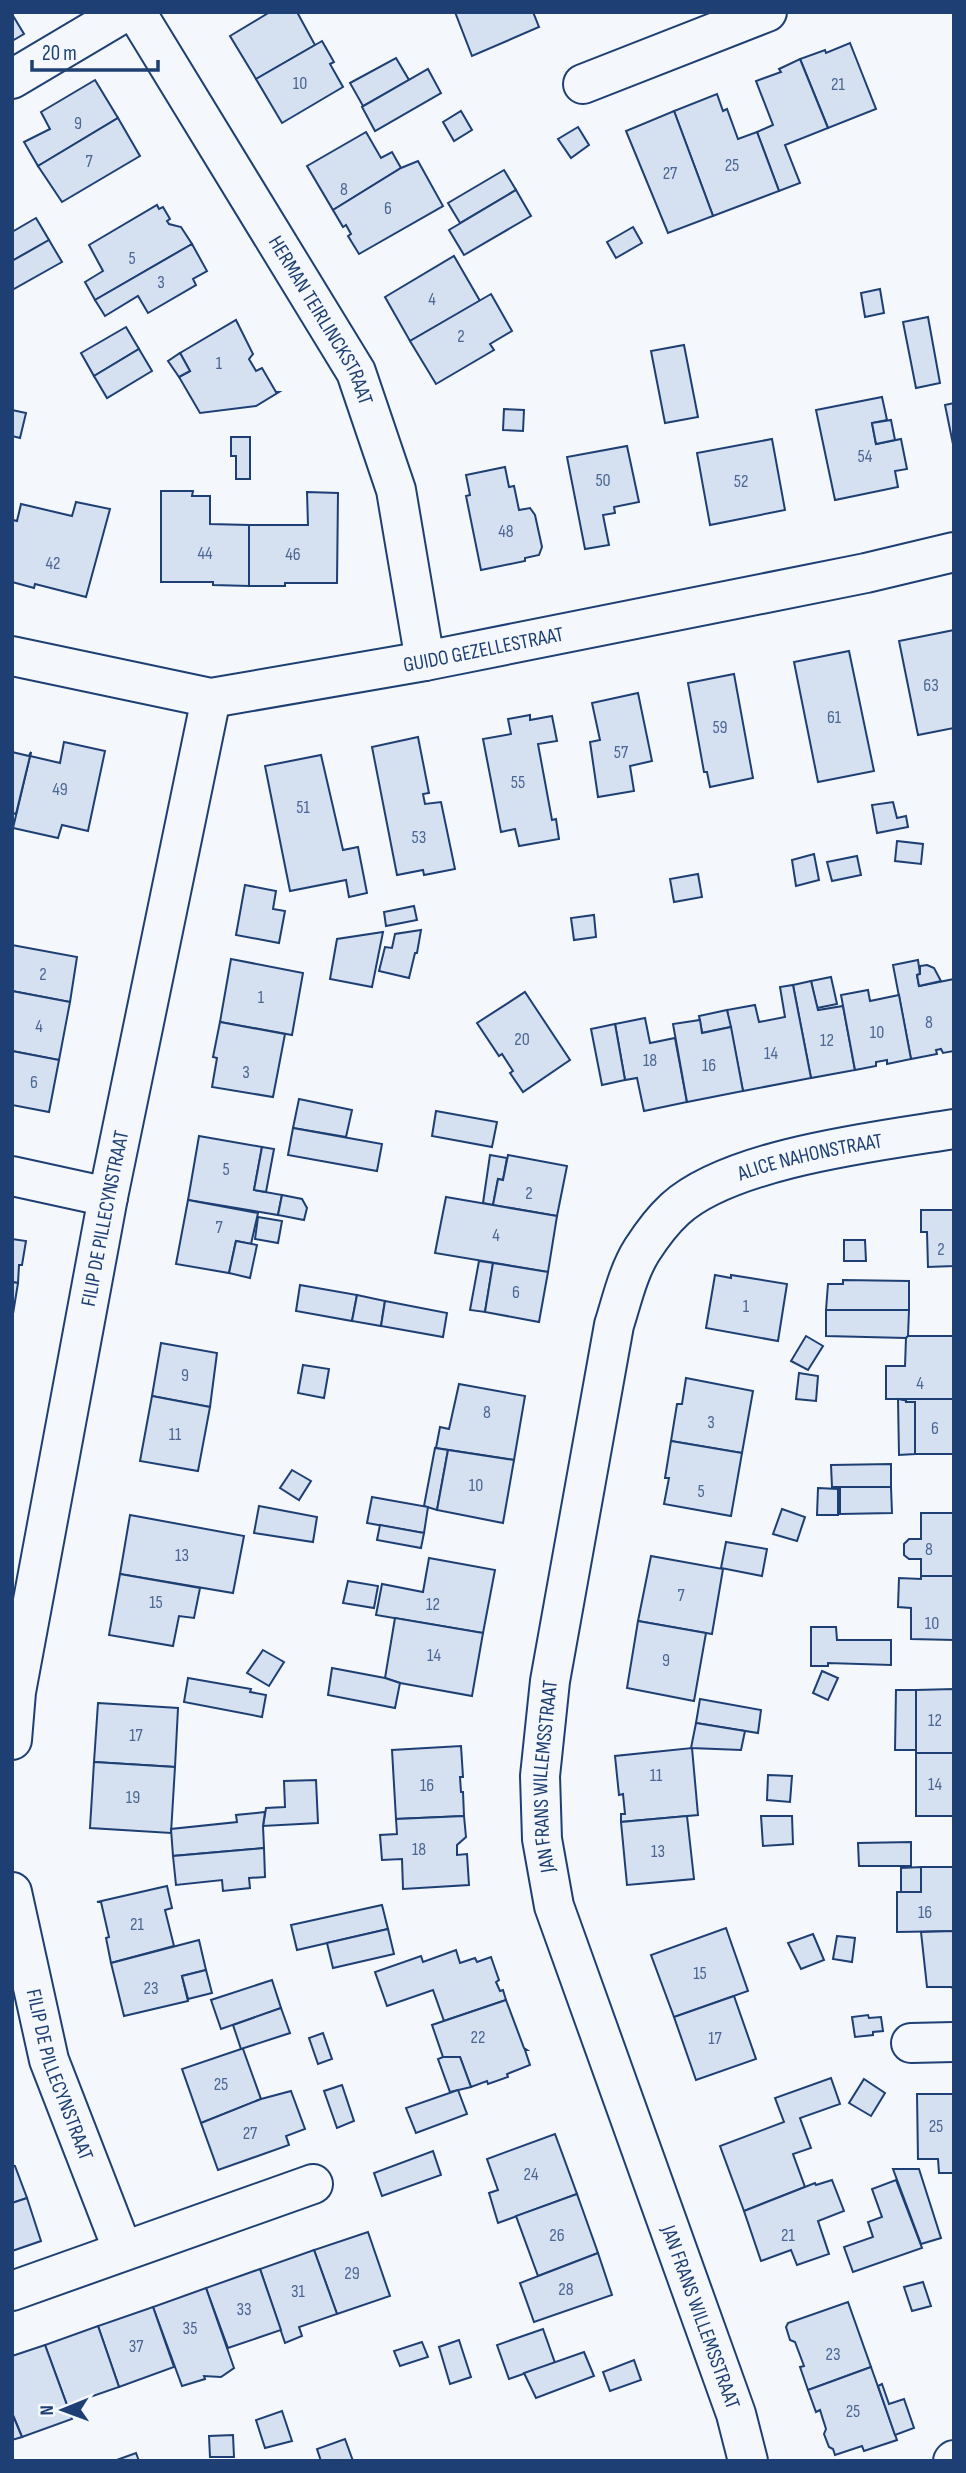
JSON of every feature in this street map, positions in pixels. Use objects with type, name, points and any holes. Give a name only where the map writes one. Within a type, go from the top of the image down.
[{"type":"street","points":[[12,79],[125,12]]},
{"type":"street","name":"HERMAN TEIRLINCKSTRAAT","points":[[136,12],[356,372],[396,490],[425,661]]},
{"type":"street","points":[[583,83],[767,12]]},
{"type":"street","name":"GUIDO GEZELLESTRAAT","points":[[12,656],[211,698],[425,661],[866,573],[954,552]]},
{"type":"street","name":"FILIP DE PILLECYNSTRAAT","points":[[12,1740],[14,1692],[108,1198],[211,698]]},
{"type":"street","name":"ALICE NAHONSTRAAT","points":[[676,1208],[713,1185],[759,1167],[843,1148],[954,1129]]},
{"type":"street","points":[[12,1176],[108,1198]]},
{"type":"street","name":"JAN FRANS WILLEMSSTRAAT","points":[[676,1208],[641,1251],[629,1276],[614,1325],[550,1681],[540,1776],[542,1839],[558,1917],[736,2414],[748,2461]]},
{"type":"street","name":"FILIP DE PILLECYNSTRAAT","points":[[12,1892],[49,2060],[123,2250]]},
{"type":"street","points":[[911,2043],[954,2042]]},
{"type":"street","points":[[12,2291],[313,2184]]},
{"type":"building","points":[[270,12],[297,12],[315,45],[256,79],[230,36]]},
{"type":"building","points":[[455,12],[533,12],[539,27],[472,56]]},
{"type":"building","points":[[12,14],[24,34],[12,41]]},
{"type":"building","points":[[322,41],[334,62],[330,64],[343,87],[282,123],[256,79]]},
{"type":"building","points":[[850,43],[876,109],[828,128],[800,59],[825,50],[826,53]]},
{"type":"building","points":[[396,58],[409,80],[363,106],[350,83]]},
{"type":"building","points":[[800,59],[828,128],[785,145],[800,183],[779,191],[757,132],[773,125],[756,81],[781,72],[779,69]]},
{"type":"building","points":[[428,69],[441,93],[375,131],[362,107]]},
{"type":"building","points":[[95,80],[118,118],[38,166],[24,142],[50,129],[41,112]]},
{"type":"building","points":[[717,94],[723,111],[727,109],[738,139],[757,132],[779,191],[713,216],[674,111]]},
{"type":"building","points":[[461,111],[472,130],[454,141],[443,122]]},
{"type":"building","points":[[674,111],[713,216],[668,233],[626,131]]},
{"type":"building","points":[[118,118],[140,156],[62,202],[38,166]]},
{"type":"building","points":[[578,127],[589,145],[571,158],[558,139]]},
{"type":"building","points":[[366,132],[381,158],[392,152],[401,168],[333,210],[307,166]]},
{"type":"building","points":[[418,161],[443,206],[359,254],[348,236],[351,234],[346,225],[343,227],[333,210],[401,168]]},
{"type":"building","points":[[504,170],[516,190],[460,223],[448,203]]},
{"type":"building","points":[[516,190],[531,216],[464,255],[449,230]]},
{"type":"building","points":[[157,205],[159,209],[163,207],[170,219],[167,221],[169,224],[181,227],[192,244],[95,300],[85,282],[103,271],[89,245]]},
{"type":"building","points":[[36,218],[49,240],[12,261],[12,232]]},
{"type":"building","points":[[633,227],[642,243],[616,258],[607,242]]},
{"type":"building","points":[[49,240],[62,262],[12,290],[12,261]]},
{"type":"building","points":[[192,244],[207,271],[193,279],[196,285],[148,313],[138,296],[105,316],[95,300]]},
{"type":"building","points":[[454,256],[480,301],[410,341],[385,297]]},
{"type":"building","points":[[880,289],[884,313],[865,317],[861,293]]},
{"type":"building","points":[[491,294],[512,331],[490,344],[494,350],[436,384],[410,341]]},
{"type":"building","points":[[928,317],[940,383],[916,388],[903,322]]},
{"type":"building","points":[[236,320],[253,354],[249,359],[256,371],[262,368],[276,392],[279,392],[256,406],[200,413],[179,377],[190,371],[180,353]]},
{"type":"building","points":[[126,327],[139,349],[94,376],[81,353]]},
{"type":"building","points":[[684,345],[698,417],[665,423],[651,351]]},
{"type":"building","points":[[139,349],[152,371],[107,398],[94,376]]},
{"type":"building","points":[[180,353],[190,371],[179,377],[168,361]]},
{"type":"building","points":[[882,397],[887,420],[872,423],[876,444],[901,439],[907,469],[895,471],[898,487],[835,500],[816,410]]},
{"type":"building","points":[[954,403],[954,449],[945,405]]},
{"type":"building","points":[[504,409],[524,410],[523,431],[503,430]]},
{"type":"building","points":[[12,410],[26,413],[20,438],[12,436]]},
{"type":"building","points":[[891,420],[895,440],[876,444],[872,423]]},
{"type":"building","points":[[231,437],[250,437],[250,479],[236,479],[236,456],[231,456]]},
{"type":"building","points":[[772,439],[785,510],[710,525],[697,453]]},
{"type":"building","points":[[627,446],[639,502],[614,507],[615,513],[603,515],[609,545],[585,549],[567,457]]},
{"type":"building","points":[[505,467],[509,487],[514,486],[519,510],[530,508],[535,515],[542,547],[539,555],[525,558],[525,561],[481,570],[466,496],[470,495],[466,475]]},
{"type":"building","points":[[161,491],[193,491],[192,496],[210,496],[210,524],[249,525],[249,586],[213,585],[213,582],[161,582]]},
{"type":"building","points":[[307,492],[338,493],[337,583],[249,586],[249,525],[308,525]]},
{"type":"building","points":[[76,502],[110,509],[86,597],[35,584],[34,588],[12,582],[12,525],[13,520],[17,521],[21,504],[72,516]]},
{"type":"building","points":[[954,630],[954,728],[918,735],[899,641]]},
{"type":"building","points":[[849,651],[874,771],[818,782],[794,662]]},
{"type":"building","points":[[734,674],[753,778],[710,787],[707,772],[704,772],[688,683]]},
{"type":"building","points":[[638,693],[652,761],[630,766],[634,791],[598,797],[590,742],[600,740],[592,703]]},
{"type":"building","points":[[530,715],[530,720],[552,716],[557,741],[538,744],[552,820],[556,819],[559,839],[519,846],[515,829],[501,832],[483,739],[511,734],[508,719]]},
{"type":"building","points":[[418,737],[429,793],[423,794],[425,804],[441,802],[455,869],[424,875],[423,870],[397,875],[372,747]]},
{"type":"building","points":[[64,742],[105,751],[88,831],[62,825],[58,838],[13,828],[30,756],[60,763]]},
{"type":"building","points":[[12,752],[29,756],[31,752],[16,814],[12,813]]},
{"type":"building","points":[[321,755],[343,850],[358,847],[367,893],[349,897],[346,880],[290,891],[265,766]]},
{"type":"building","points":[[893,802],[897,818],[906,816],[908,827],[877,833],[872,805]]},
{"type":"building","points":[[897,841],[923,844],[921,864],[895,861]]},
{"type":"building","points":[[814,854],[819,880],[796,886],[792,860]]},
{"type":"building","points":[[857,856],[861,875],[832,881],[827,862]]},
{"type":"building","points":[[698,874],[702,897],[674,902],[670,879]]},
{"type":"building","points":[[245,885],[276,891],[273,909],[285,911],[279,943],[236,935]]},
{"type":"building","points":[[414,906],[417,920],[386,926],[384,912]]},
{"type":"building","points":[[594,915],[596,937],[574,940],[571,918]]},
{"type":"building","points":[[421,930],[409,978],[379,971],[385,947],[392,948],[395,934]]},
{"type":"building","points":[[383,932],[372,987],[330,979],[337,939]]},
{"type":"building","points":[[12,945],[77,957],[70,1002],[12,991]]},
{"type":"building","points":[[231,959],[303,973],[292,1035],[220,1022]]},
{"type":"building","points":[[918,960],[919,986],[954,979],[954,1051],[943,1053],[941,1049],[936,1050],[937,1054],[911,1059],[893,965]]},
{"type":"building","points":[[920,966],[934,968],[941,981],[919,986],[917,975],[920,974]]},
{"type":"building","points":[[831,977],[837,1004],[817,1008],[811,981]]},
{"type":"building","points":[[811,981],[818,1010],[843,1006],[855,1070],[811,1078],[793,985]]},
{"type":"building","points":[[793,985],[811,1078],[743,1091],[727,1010],[755,1005],[759,1022],[785,1017],[780,987]]},
{"type":"building","points":[[868,990],[870,1001],[899,995],[911,1059],[887,1064],[887,1060],[876,1062],[876,1066],[855,1070],[841,995]]},
{"type":"building","points":[[12,991],[70,1002],[59,1060],[12,1051]]},
{"type":"building","points":[[525,992],[570,1060],[523,1092],[510,1073],[513,1071],[502,1054],[499,1056],[477,1023]]},
{"type":"building","points":[[727,1010],[731,1027],[702,1033],[699,1016]]},
{"type":"building","points":[[645,1018],[650,1043],[675,1038],[687,1102],[644,1111],[637,1078],[625,1080],[615,1024]]},
{"type":"building","points":[[700,1020],[702,1033],[731,1027],[743,1091],[687,1102],[673,1024]]},
{"type":"building","points":[[220,1022],[285,1034],[273,1097],[212,1087],[217,1058],[213,1057]]},
{"type":"building","points":[[615,1024],[625,1080],[602,1085],[591,1029]]},
{"type":"building","points":[[12,1051],[59,1060],[49,1112],[12,1105]]},
{"type":"building","points":[[299,1099],[352,1110],[346,1137],[293,1128]]},
{"type":"building","points":[[436,1111],[497,1122],[492,1147],[432,1136]]},
{"type":"building","points":[[293,1128],[382,1144],[377,1171],[288,1155]]},
{"type":"building","points":[[199,1136],[262,1147],[254,1190],[282,1195],[278,1215],[188,1200]]},
{"type":"building","points":[[262,1147],[274,1149],[266,1192],[254,1190]]},
{"type":"building","points":[[490,1155],[507,1158],[503,1180],[498,1179],[493,1205],[483,1203]]},
{"type":"building","points":[[508,1155],[567,1166],[557,1216],[493,1205],[498,1179],[503,1180]]},
{"type":"building","points":[[282,1195],[302,1199],[307,1208],[304,1220],[278,1215]]},
{"type":"building","points":[[446,1197],[557,1216],[548,1272],[435,1253]]},
{"type":"building","points":[[188,1200],[258,1213],[251,1244],[236,1241],[229,1273],[176,1264]]},
{"type":"building","points":[[921,1210],[954,1210],[954,1266],[928,1267],[927,1232],[921,1232]]},
{"type":"building","points":[[258,1217],[282,1221],[278,1243],[255,1239]]},
{"type":"building","points":[[12,1239],[26,1241],[22,1265],[19,1265],[18,1283],[12,1282]]},
{"type":"building","points":[[844,1240],[865,1240],[866,1261],[844,1261]]},
{"type":"building","points":[[236,1241],[257,1245],[250,1278],[229,1273]]},
{"type":"building","points":[[479,1261],[493,1263],[485,1312],[470,1310]]},
{"type":"building","points":[[493,1263],[548,1272],[539,1322],[485,1312]]},
{"type":"building","points":[[715,1275],[787,1284],[778,1341],[706,1328]]},
{"type":"building","points":[[843,1280],[909,1281],[909,1310],[826,1310],[828,1284],[843,1284]]},
{"type":"building","points":[[12,1282],[18,1283],[12,1320]]},
{"type":"building","points":[[300,1285],[357,1295],[352,1321],[296,1311]]},
{"type":"building","points":[[357,1295],[385,1301],[381,1326],[352,1321]]},
{"type":"building","points":[[385,1301],[447,1313],[443,1337],[381,1326]]},
{"type":"building","points":[[826,1310],[909,1310],[908,1336],[826,1336]]},
{"type":"building","points":[[806,1336],[823,1346],[808,1370],[791,1361]]},
{"type":"building","points":[[908,1336],[954,1336],[954,1399],[886,1399],[886,1366],[905,1366]]},
{"type":"building","points":[[161,1343],[217,1353],[210,1407],[152,1396]]},
{"type":"building","points":[[303,1365],[329,1369],[324,1398],[298,1393]]},
{"type":"building","points":[[799,1373],[818,1376],[816,1401],[796,1399]]},
{"type":"building","points":[[686,1378],[753,1391],[742,1453],[671,1441],[677,1404],[682,1404]]},
{"type":"building","points":[[459,1384],[525,1396],[514,1460],[436,1448],[440,1427],[449,1429]]},
{"type":"building","points":[[152,1396],[210,1407],[198,1471],[140,1461]]},
{"type":"building","points":[[898,1399],[915,1402],[915,1454],[899,1455]]},
{"type":"building","points":[[906,1399],[954,1399],[954,1454],[915,1454],[915,1402],[906,1402]]},
{"type":"building","points":[[671,1441],[742,1453],[731,1516],[664,1504]]},
{"type":"building","points":[[435,1448],[448,1450],[437,1510],[424,1506]]},
{"type":"building","points":[[448,1450],[514,1460],[503,1523],[437,1510]]},
{"type":"building","points":[[891,1464],[891,1487],[832,1487],[831,1465]]},
{"type":"building","points":[[292,1470],[311,1481],[299,1500],[280,1488]]},
{"type":"building","points":[[840,1487],[891,1487],[892,1513],[840,1514]]},
{"type":"building","points":[[818,1488],[838,1489],[838,1515],[817,1515]]},
{"type":"building","points":[[372,1497],[428,1507],[424,1533],[367,1523]]},
{"type":"building","points":[[259,1506],[317,1517],[313,1542],[254,1533]]},
{"type":"building","points":[[782,1509],[805,1517],[797,1541],[773,1534]]},
{"type":"building","points":[[921,1513],[954,1513],[954,1576],[921,1576],[921,1559],[909,1559],[904,1555],[904,1544],[909,1539],[921,1539]]},
{"type":"building","points":[[130,1515],[244,1536],[233,1593],[120,1574]]},
{"type":"building","points":[[380,1525],[424,1533],[421,1548],[377,1540]]},
{"type":"building","points":[[726,1542],[767,1549],[762,1576],[721,1568]]},
{"type":"building","points":[[651,1556],[723,1569],[712,1634],[638,1621]]},
{"type":"building","points":[[429,1558],[495,1570],[483,1633],[376,1615],[382,1584],[423,1592]]},
{"type":"building","points":[[120,1574],[200,1588],[194,1618],[179,1616],[173,1646],[109,1635]]},
{"type":"building","points":[[921,1576],[954,1576],[954,1640],[911,1639],[911,1608],[898,1607],[899,1578],[921,1579]]},
{"type":"building","points":[[348,1581],[378,1586],[374,1608],[343,1603]]},
{"type":"building","points":[[395,1618],[483,1633],[472,1696],[385,1678]]},
{"type":"building","points":[[638,1621],[706,1633],[694,1701],[627,1688]]},
{"type":"building","points":[[811,1627],[836,1627],[837,1640],[891,1640],[891,1665],[828,1663],[828,1666],[811,1666]]},
{"type":"building","points":[[263,1650],[284,1662],[269,1686],[247,1673]]},
{"type":"building","points":[[332,1668],[400,1683],[395,1708],[328,1695]]},
{"type":"building","points":[[822,1671],[838,1678],[828,1700],[813,1693]]},
{"type":"building","points":[[188,1678],[251,1689],[250,1692],[266,1695],[262,1717],[184,1702]]},
{"type":"building","points":[[954,1689],[954,1753],[916,1753],[916,1690]]},
{"type":"building","points":[[896,1690],[916,1690],[916,1750],[895,1750]]},
{"type":"building","points":[[700,1699],[761,1710],[758,1733],[696,1723]]},
{"type":"building","points":[[98,1703],[178,1708],[175,1767],[94,1762]]},
{"type":"building","points":[[696,1723],[745,1731],[741,1750],[691,1748]]},
{"type":"building","points":[[461,1746],[463,1777],[460,1777],[464,1816],[396,1819],[392,1750]]},
{"type":"building","points":[[692,1748],[698,1815],[621,1822],[621,1814],[625,1814],[623,1794],[619,1795],[615,1756]]},
{"type":"building","points":[[916,1753],[954,1753],[954,1816],[916,1816]]},
{"type":"building","points":[[94,1762],[175,1767],[171,1833],[90,1828]]},
{"type":"building","points":[[768,1775],[792,1776],[790,1802],[767,1800]]},
{"type":"building","points":[[316,1780],[318,1823],[263,1826],[266,1808],[285,1807],[284,1781]]},
{"type":"building","points":[[265,1812],[264,1848],[173,1856],[171,1829],[237,1822],[236,1815]]},
{"type":"building","points":[[464,1816],[466,1837],[457,1845],[457,1855],[467,1854],[469,1885],[403,1889],[402,1859],[382,1860],[380,1835],[397,1834],[396,1819]]},
{"type":"building","points":[[687,1816],[694,1879],[627,1885],[621,1822]]},
{"type":"building","points":[[761,1816],[792,1816],[793,1844],[763,1846]]},
{"type":"building","points":[[911,1842],[911,1866],[859,1866],[858,1843]]},
{"type":"building","points":[[264,1848],[265,1877],[249,1878],[250,1888],[223,1891],[222,1880],[176,1885],[173,1856]]},
{"type":"building","points":[[921,1867],[921,1892],[901,1892],[901,1868]]},
{"type":"building","points":[[921,1867],[954,1867],[954,1931],[897,1932],[897,1892],[921,1892]]},
{"type":"building","points":[[167,1886],[172,1908],[165,1910],[174,1946],[111,1963],[106,1938],[109,1937],[101,1902],[97,1902]]},
{"type":"building","points":[[382,1905],[388,1929],[297,1950],[291,1925]]},
{"type":"building","points":[[726,1928],[748,1991],[674,2017],[651,1955]]},
{"type":"building","points":[[388,1929],[394,1954],[333,1968],[327,1943]]},
{"type":"building","points":[[954,1931],[954,1989],[927,1987],[921,1932]]},
{"type":"building","points":[[813,1934],[824,1960],[801,1969],[788,1943]]},
{"type":"building","points":[[837,1936],[855,1938],[852,1962],[833,1959]]},
{"type":"building","points":[[199,1940],[206,1970],[182,1976],[188,2001],[124,2016],[111,1963]]},
{"type":"building","points":[[456,1950],[460,1963],[475,1958],[477,1962],[491,1957],[499,1980],[496,1982],[500,1991],[503,1990],[506,2000],[444,2021],[433,1990],[387,2006],[375,1972],[421,1956],[423,1962]]},
{"type":"building","points":[[206,1970],[212,1993],[188,1999],[182,1976]]},
{"type":"building","points":[[272,1980],[281,2008],[221,2029],[211,2000]]},
{"type":"building","points":[[734,1996],[756,2059],[696,2080],[674,2017]]},
{"type":"building","points":[[506,2000],[527,2050],[530,2065],[507,2074],[508,2077],[471,2087],[460,2057],[443,2057],[432,2025]]},
{"type":"building","points":[[281,2008],[290,2033],[241,2049],[233,2025]]},
{"type":"building","points":[[868,2015],[869,2018],[881,2017],[883,2031],[855,2037],[852,2017]]},
{"type":"building","points":[[323,2033],[332,2059],[318,2064],[309,2038]]},
{"type":"building","points":[[241,2049],[261,2099],[201,2123],[182,2069]]},
{"type":"building","points":[[460,2057],[471,2087],[450,2092],[438,2059]]},
{"type":"building","points":[[831,2078],[840,2104],[800,2118],[811,2148],[793,2154],[805,2187],[744,2211],[720,2146],[784,2122],[775,2098]]},
{"type":"building","points":[[864,2079],[885,2093],[871,2116],[849,2103]]},
{"type":"building","points":[[342,2085],[354,2121],[337,2128],[324,2091]]},
{"type":"building","points":[[458,2090],[467,2114],[416,2133],[406,2108]]},
{"type":"building","points":[[291,2091],[305,2129],[286,2136],[289,2145],[218,2170],[201,2123],[261,2099]]},
{"type":"building","points":[[917,2094],[954,2094],[954,2173],[939,2173],[938,2159],[918,2159]]},
{"type":"building","points":[[555,2134],[577,2194],[498,2223],[489,2193],[498,2190],[487,2159]]},
{"type":"building","points":[[433,2151],[441,2175],[382,2196],[374,2173]]},
{"type":"building","points":[[12,2165],[15,2166],[27,2198],[12,2203]]},
{"type":"building","points":[[893,2169],[919,2169],[941,2238],[921,2244]]},
{"type":"building","points":[[832,2180],[844,2211],[818,2221],[829,2254],[797,2265],[791,2250],[761,2261],[744,2211],[815,2183],[816,2185]]},
{"type":"building","points":[[896,2180],[922,2248],[853,2272],[844,2247],[873,2237],[868,2222],[882,2217],[872,2189]]},
{"type":"building","points":[[577,2194],[598,2253],[538,2276],[516,2216]]},
{"type":"building","points":[[27,2198],[41,2241],[12,2251],[12,2203]]},
{"type":"building","points":[[368,2232],[390,2296],[337,2314],[314,2250]]},
{"type":"building","points":[[314,2250],[337,2314],[299,2327],[302,2336],[285,2343],[260,2269]]},
{"type":"building","points":[[598,2253],[612,2295],[534,2322],[520,2283]]},
{"type":"building","points":[[260,2269],[281,2330],[228,2348],[206,2288]]},
{"type":"building","points":[[923,2282],[931,2306],[912,2311],[904,2287]]},
{"type":"building","points":[[206,2288],[234,2368],[221,2377],[204,2376],[205,2379],[182,2386],[153,2307]]},
{"type":"building","points":[[848,2302],[871,2367],[808,2390],[800,2367],[804,2366],[786,2327],[788,2323]]},
{"type":"building","points":[[153,2307],[174,2367],[119,2387],[98,2326]]},
{"type":"building","points":[[98,2326],[119,2387],[67,2405],[45,2345]]},
{"type":"building","points":[[543,2329],[555,2363],[509,2379],[497,2345]]},
{"type":"building","points":[[459,2340],[471,2377],[450,2384],[439,2347]]},
{"type":"building","points":[[422,2342],[428,2357],[400,2366],[394,2351]]},
{"type":"building","points":[[45,2345],[72,2419],[22,2437],[12,2413],[12,2356]]},
{"type":"building","points":[[584,2352],[594,2376],[536,2398],[524,2373]]},
{"type":"building","points":[[634,2360],[641,2380],[610,2391],[603,2372]]},
{"type":"building","points":[[871,2367],[897,2440],[864,2451],[862,2446],[835,2455],[824,2434],[826,2429],[820,2410],[816,2412],[808,2390]]},
{"type":"building","points":[[882,2384],[889,2404],[904,2399],[914,2428],[895,2435],[878,2386]]},
{"type":"building","points":[[282,2411],[292,2441],[265,2448],[256,2420]]},
{"type":"building","points":[[12,2413],[22,2437],[12,2440]]},
{"type":"building","points":[[233,2435],[234,2457],[210,2457],[209,2436]]},
{"type":"building","points":[[345,2439],[353,2461],[321,2461],[317,2449]]},
{"type":"building","points":[[136,2453],[139,2461],[114,2461]]}]
